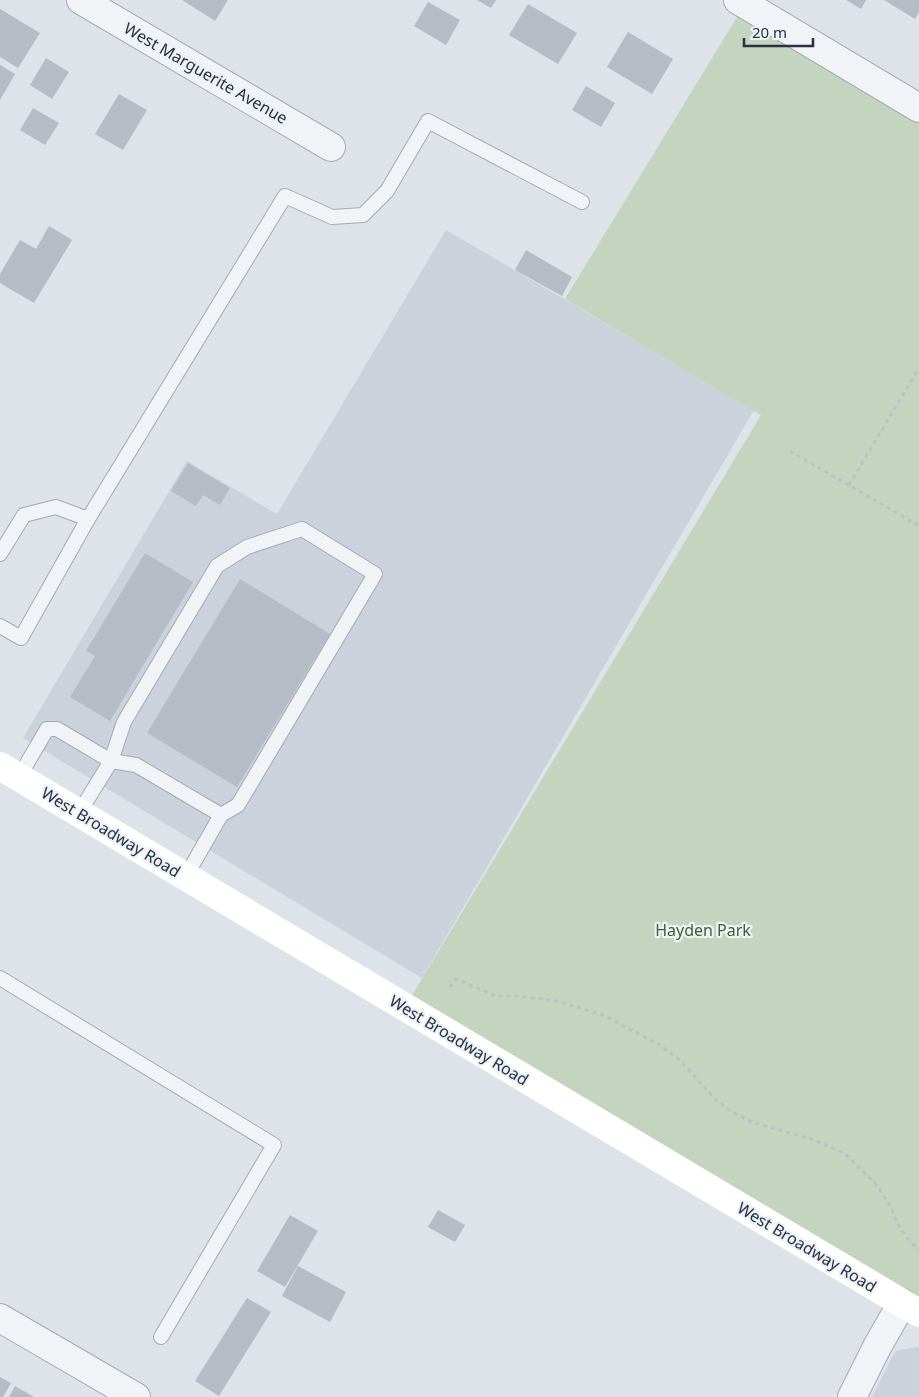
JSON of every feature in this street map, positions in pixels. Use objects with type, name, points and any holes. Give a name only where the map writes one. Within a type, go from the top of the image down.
[{"type":"main road","name":"West Broadway Road","points":[[10,771],[911,1308]]},
{"type":"street","name":"West Marguerite Avenue","points":[[81,0],[331,147]]},
{"type":"street","points":[[738,0],[919,108]]},
{"type":"street","points":[[852,1397],[877,1347],[911,1308]]},
{"type":"street","points":[[0,1318],[136,1397]]},
{"type":"lane","points":[[0,626],[21,638],[88,519],[285,196],[332,217],[363,215],[387,191],[428,121],[582,202]]},
{"type":"lane","points":[[0,554],[24,515],[56,507],[88,519]]},
{"type":"lane","points":[[79,813],[111,761],[124,722],[217,566],[246,547],[302,529],[374,574],[238,805],[221,815],[186,876]]},
{"type":"lane","points":[[10,771],[47,729],[57,729],[111,761],[136,764],[221,815]]},
{"type":"lane","points":[[0,978],[274,1145],[161,1337]]},
{"type":"path","points":[[849,485],[919,368]]},
{"type":"path","points":[[790,451],[919,526]]},
{"type":"path","points":[[450,987],[456,979],[496,996],[519,996],[557,1001],[603,1015],[652,1040],[680,1060],[715,1100],[732,1112],[752,1122],[814,1140],[844,1153],[875,1183],[890,1205],[902,1230],[919,1250]]},
{"type":"shaded area","points":[[446,230],[754,410],[422,978],[23,738],[187,461],[277,514]]},
{"type":"shaded area","points":[[919,1348],[919,1397],[872,1397],[896,1351]]},
{"type":"green space","name":"Hayden Park","points":[[745,4],[919,108],[919,1310],[405,1007],[761,415],[565,299]]},
{"type":"building","points":[[182,0],[228,0],[215,21]]},
{"type":"building","points":[[477,0],[496,0],[491,8]]},
{"type":"building","points":[[846,0],[866,0],[861,9]]},
{"type":"building","points":[[884,0],[919,0],[919,12],[915,19]]},
{"type":"building","points":[[428,2],[460,20],[446,45],[414,26]]},
{"type":"building","points":[[528,4],[577,33],[558,64],[509,35]]},
{"type":"building","points":[[0,9],[40,33],[18,68],[0,57]]},
{"type":"building","points":[[628,32],[673,59],[652,94],[607,67]]},
{"type":"building","points":[[46,58],[69,72],[52,99],[30,85]]},
{"type":"building","points":[[0,65],[15,74],[0,100]]},
{"type":"building","points":[[586,86],[615,103],[601,127],[572,110]]},
{"type":"building","points":[[119,94],[147,110],[123,150],[95,134]]},
{"type":"building","points":[[33,108],[59,123],[45,145],[20,130]]},
{"type":"building","points":[[49,226],[72,240],[34,303],[0,283],[0,274],[20,240],[36,249]]},
{"type":"building","points":[[526,250],[572,277],[562,296],[515,270]]},
{"type":"building","points":[[188,463],[230,488],[220,505],[203,495],[196,506],[171,491]]},
{"type":"building","points":[[145,553],[193,582],[110,721],[70,697],[95,656],[86,651]]},
{"type":"building","points":[[240,579],[330,634],[237,787],[147,733]]},
{"type":"building","points":[[438,1210],[465,1225],[455,1242],[428,1227]]},
{"type":"building","points":[[290,1215],[318,1231],[285,1287],[257,1271]]},
{"type":"building","points":[[298,1266],[346,1292],[330,1322],[282,1296]]},
{"type":"building","points":[[247,1298],[271,1312],[219,1396],[195,1381]]},
{"type":"building","points":[[0,1377],[11,1383],[3,1397],[0,1397]]},
{"type":"building","points":[[15,1386],[34,1397],[9,1397]]}]
